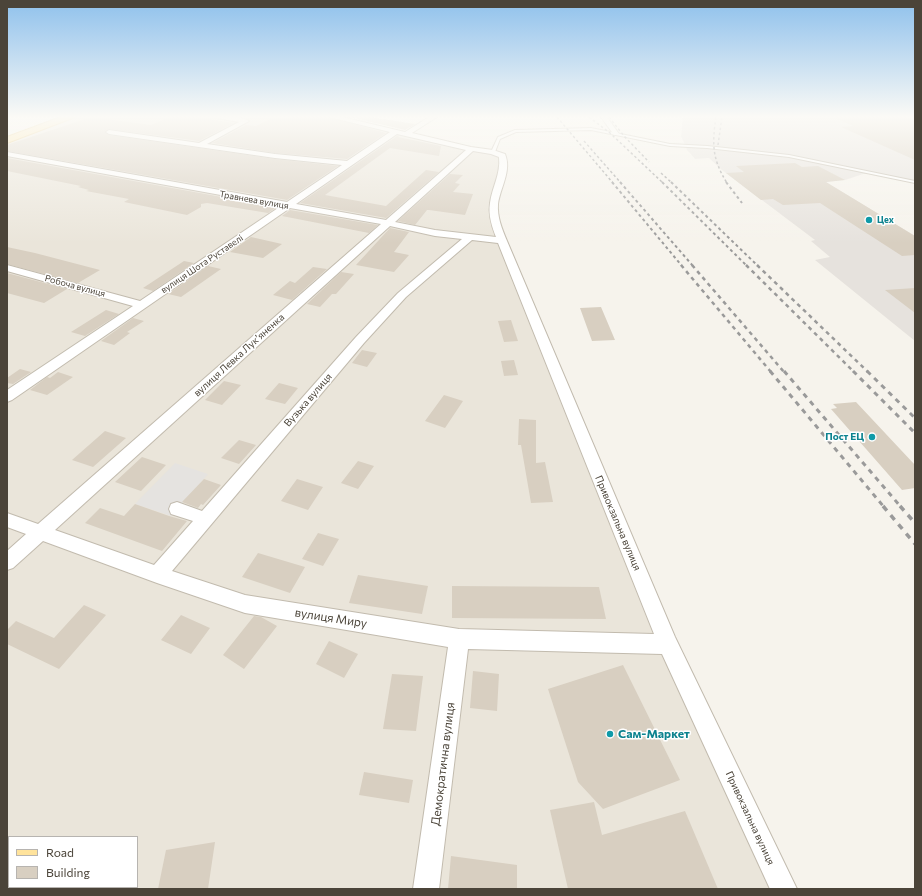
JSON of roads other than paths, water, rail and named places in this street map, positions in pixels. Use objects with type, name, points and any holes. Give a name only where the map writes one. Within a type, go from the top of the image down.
[{"type":"street","name":"Травнева вулиця","points":[[33,159],[388,223],[435,233],[502,241]]},
{"type":"street","points":[[301,159],[350,164]]},
{"type":"street","name":"вулиця Шота Руставелі","points":[[7,397],[359,159]]},
{"type":"street","name":"вулиця Левка Лукʼяненка","points":[[7,562],[460,159]]},
{"type":"street","name":"Привокзальна вулиця","points":[[503,159],[503,171],[494,205],[496,223],[502,241],[668,644],[784,889]]},
{"type":"street","name":"Вузька вулиця","points":[[157,575],[360,340],[397,300],[470,237]]},
{"type":"street","name":"Робоча вулиця","points":[[7,268],[142,305]]},
{"type":"street","points":[[177,509],[206,518]]},
{"type":"street","name":"вулиця Миру","points":[[7,520],[157,575],[245,604],[459,639],[668,644]]},
{"type":"street","name":"Демократична вулиця","points":[[426,889],[459,639]]},
{"type":"street","points":[[18,888],[22,889]]},
{"type":"lane","points":[[803,159],[915,182]]},
{"type":"railway","points":[[592,159],[613,183]]},
{"type":"railway","points":[[600,159],[621,183]]},
{"type":"railway","points":[[637,159],[663,183]]},
{"type":"railway","points":[[646,159],[649,162]]},
{"type":"railway","points":[[716,159],[727,183]]},
{"type":"railway","points":[[661,173],[672,183]]},
{"type":"railway","points":[[612,182],[682,266]]},
{"type":"railway","points":[[620,182],[693,266]]},
{"type":"railway","points":[[662,182],[747,266]]},
{"type":"railway","points":[[671,182],[758,266]]},
{"type":"railway","points":[[726,182],[742,203]]},
{"type":"railway","points":[[681,265],[771,372]]},
{"type":"railway","points":[[692,265],[784,372]]},
{"type":"railway","points":[[746,265],[854,372]]},
{"type":"railway","points":[[757,265],[868,372]]},
{"type":"railway","points":[[770,371],[884,507]]},
{"type":"railway","points":[[784,371],[901,507]]},
{"type":"railway","points":[[867,371],[915,418]]},
{"type":"railway","points":[[854,372],[915,433]]},
{"type":"railway","points":[[883,506],[915,544]]},
{"type":"railway","points":[[900,506],[915,523]]},
{"type":"place","name":"Цех","points":[[869,220]]},
{"type":"place","name":"Пост ЕЦ","points":[[872,437]]},
{"type":"place","name":"Сам-Маркет","points":[[610,734]]}]
